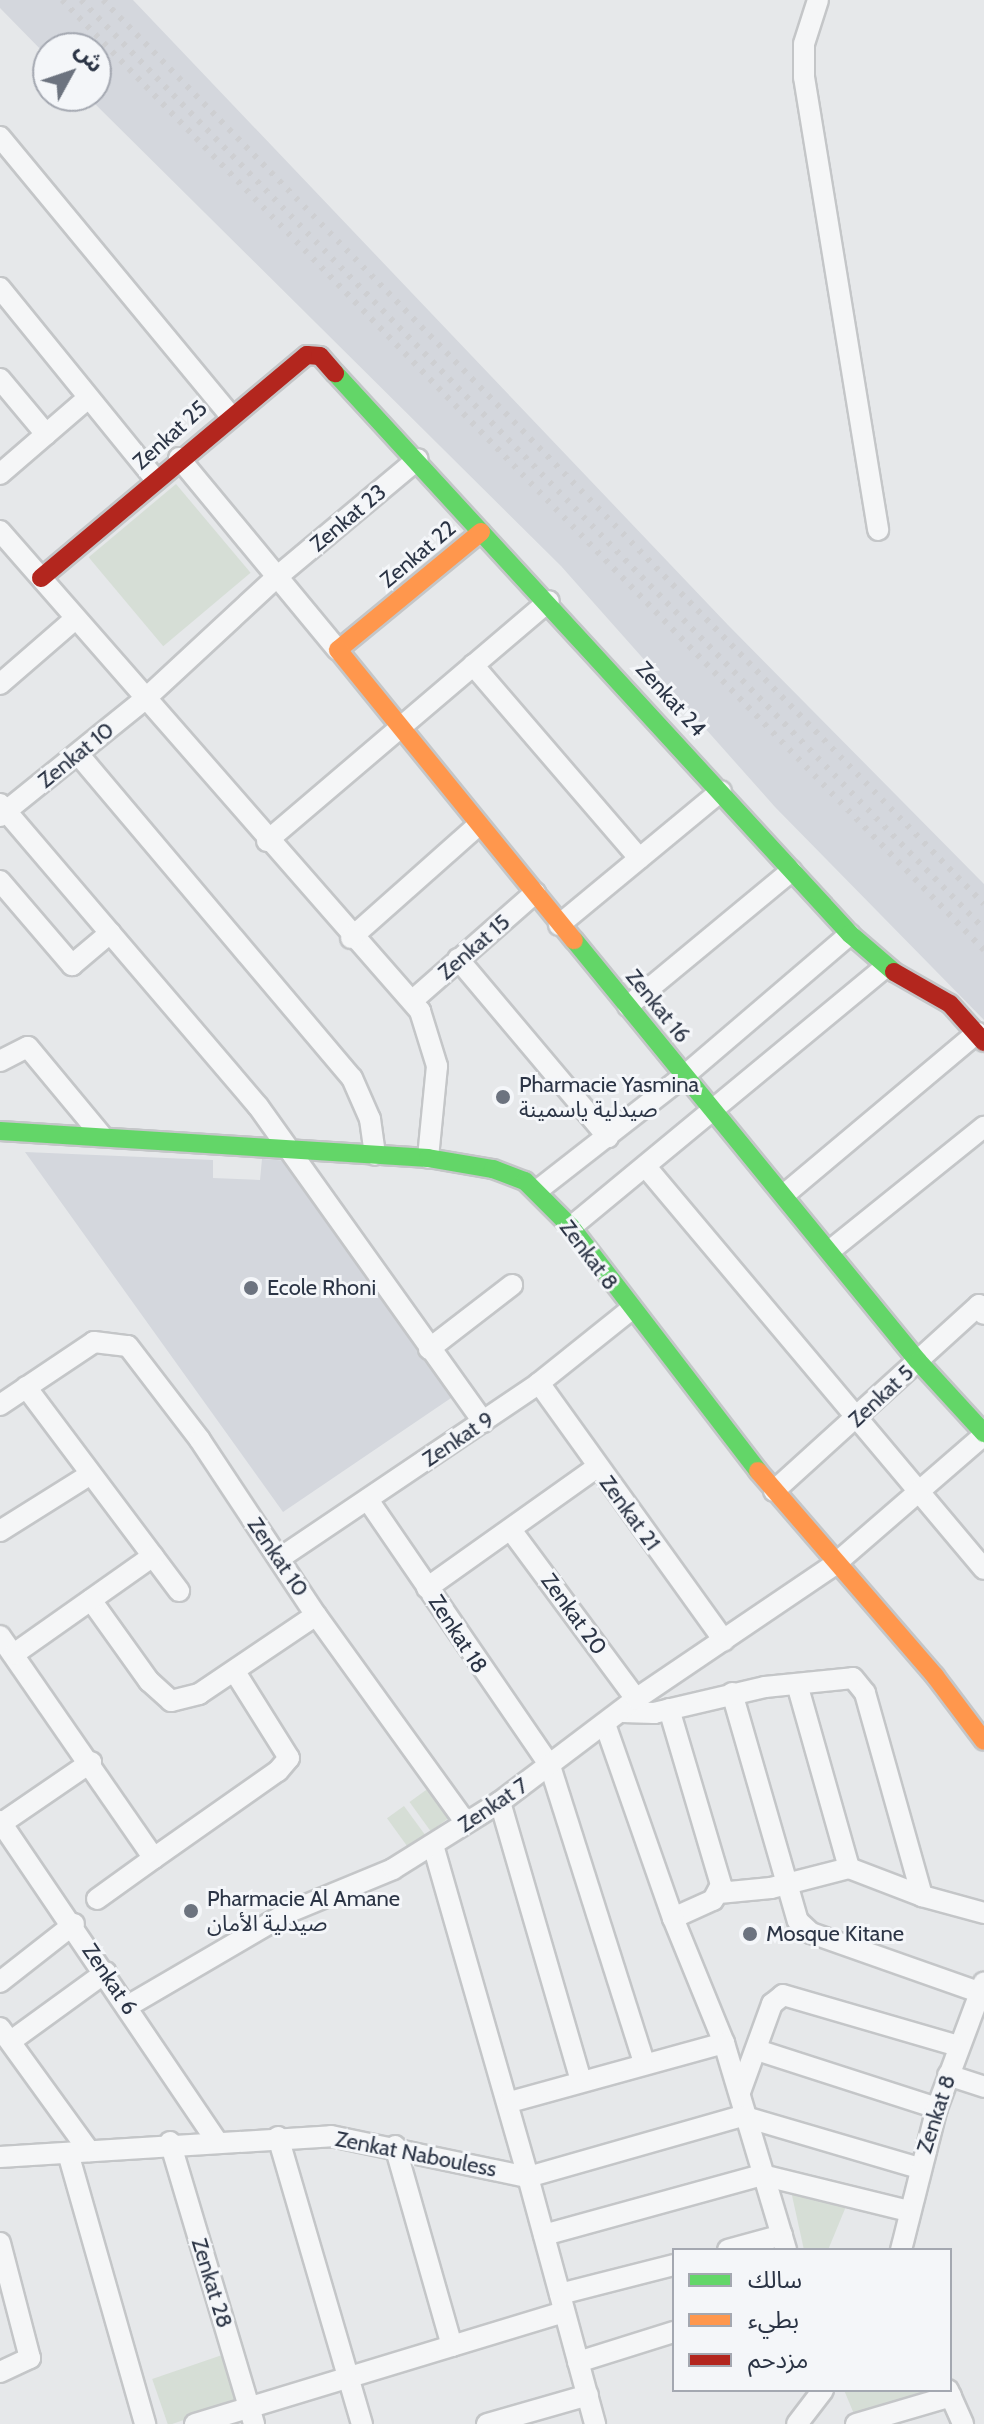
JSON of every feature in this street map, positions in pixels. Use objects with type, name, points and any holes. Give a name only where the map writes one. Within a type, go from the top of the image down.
[{"type":"street","points":[[818,0],[804,44],[804,77],[878,530]]},
{"type":"street","points":[[0,137],[229,414]]},
{"type":"street","points":[[2,295],[156,480]]},
{"type":"street","name":"Zenkat 25","points":[[41,578],[229,414],[307,355],[320,356],[337,369]]},
{"type":"street","name":"Zenkat 24","points":[[337,369],[481,532],[549,601],[850,934],[885,967],[928,989],[980,1038]]},
{"type":"street","points":[[0,379],[46,434]]},
{"type":"street","points":[[0,474],[87,399]]},
{"type":"street","points":[[179,458],[338,650]]},
{"type":"street","name":"Zenkat 23","points":[[145,699],[278,576],[418,459]]},
{"type":"street","name":"Zenkat 22","points":[[338,650],[481,532]]},
{"type":"street","points":[[4,544],[41,578],[351,938],[412,1001],[431,1033],[437,1066],[428,1158]]},
{"type":"street","points":[[267,841],[549,601]]},
{"type":"street","points":[[0,684],[75,619]]},
{"type":"street","name":"Zenkat 16","points":[[338,650],[397,729],[684,1076],[714,1107],[832,1249],[918,1361],[984,1434]]},
{"type":"street","points":[[473,665],[639,858]]},
{"type":"street","name":"Zenkat 10","points":[[2,810],[145,699]]},
{"type":"street","points":[[78,754],[352,1078],[370,1119],[375,1155]]},
{"type":"street","points":[[559,925],[721,791]]},
{"type":"street","points":[[2,810],[110,933],[290,1151],[483,1422]]},
{"type":"street","points":[[351,938],[477,826]]},
{"type":"street","points":[[628,1006],[791,871]]},
{"type":"street","points":[[0,881],[72,965],[110,933]]},
{"type":"street","name":"Zenkat 15","points":[[412,1001],[535,893]]},
{"type":"street","points":[[538,1190],[684,1076],[850,934]]},
{"type":"street","points":[[458,959],[608,1137]]},
{"type":"street","points":[[571,1227],[885,967]]},
{"type":"street","points":[[785,1194],[980,1038]]},
{"type":"street","points":[[0,1061],[28,1047],[101,1135]]},
{"type":"street","points":[[832,1249],[984,1127]]},
{"type":"street","name":"Zenkat 8","points":[[0,1131],[428,1158],[493,1169],[538,1190],[571,1227],[630,1310],[774,1491],[834,1565],[945,1687],[984,1741]]},
{"type":"street","points":[[646,1167],[856,1421],[984,1569]]},
{"type":"street","points":[[429,1349],[512,1285]]},
{"type":"street","name":"Zenkat 5","points":[[774,1491],[856,1421],[982,1304]]},
{"type":"street","name":"Zenkat 9","points":[[280,1558],[539,1383],[630,1310]]},
{"type":"street","name":"Zenkat 10","points":[[0,1405],[94,1342],[128,1346],[466,1823]]},
{"type":"street","name":"Zenkat 21","points":[[539,1383],[724,1640]]},
{"type":"street","points":[[26,1387],[179,1591]]},
{"type":"street","name":"Zenkat 7","points":[[128,2006],[287,1913],[393,1869],[500,1802],[629,1706],[834,1565],[984,1434]]},
{"type":"street","points":[[427,1588],[597,1467]]},
{"type":"street","points":[[0,1531],[91,1474]]},
{"type":"street","name":"Zenkat 18","points":[[368,1500],[550,1766],[644,2062]]},
{"type":"street","name":"Zenkat 20","points":[[511,1530],[629,1706]]},
{"type":"street","points":[[14,1654],[153,1556]]},
{"type":"street","points":[[91,1600],[165,1699],[186,1701],[235,1672],[316,1615]]},
{"type":"street","points":[[0,1636],[91,1762],[154,1858]]},
{"type":"street","points":[[97,1899],[278,1771],[289,1758],[235,1672]]},
{"type":"street","points":[[629,1706],[669,1709],[732,1693],[846,1676],[861,1685],[922,1896]]},
{"type":"street","points":[[797,1684],[849,1868]]},
{"type":"street","points":[[732,1693],[798,1921],[811,1933],[983,1989]]},
{"type":"street","points":[[669,1709],[718,1869],[719,1893]]},
{"type":"street","points":[[605,1724],[673,1918],[724,2043],[740,2092],[742,2116],[784,2242],[742,2248]]},
{"type":"street","points":[[1,1822],[91,1762]]},
{"type":"street","points":[[500,1802],[581,2080]]},
{"type":"street","name":"Zenkat 6","points":[[1,1822],[74,1924],[216,2140]]},
{"type":"street","points":[[433,1845],[510,2102],[528,2177],[742,2116],[919,2168]]},
{"type":"street","points":[[673,1918],[704,1906],[719,1893],[789,1883],[849,1868],[922,1896],[984,1913]]},
{"type":"street","points":[[0,1982],[74,1924]]},
{"type":"street","points":[[106,1972],[5,2034],[78,2152],[145,2424]]},
{"type":"street","name":"Zenkat 8","points":[[901,2248],[919,2168],[937,2108],[983,1989]]},
{"type":"street","points":[[740,2092],[772,2004],[786,1995],[959,2046]]},
{"type":"street","points":[[510,2102],[644,2062],[724,2043]]},
{"type":"street","points":[[757,2050],[937,2108]]},
{"type":"street","points":[[948,2075],[984,2087]]},
{"type":"street","name":"Zenkat Nabouless","points":[[0,2157],[170,2142],[331,2136],[395,2146],[528,2177],[595,2424]]},
{"type":"street","points":[[278,2137],[362,2424]]},
{"type":"street","name":"Zenkat 28","points":[[170,2142],[252,2416]]},
{"type":"street","points":[[395,2146],[452,2346]]},
{"type":"street","points":[[544,2235],[762,2175],[909,2211]]},
{"type":"street","points":[[0,2243],[30,2358],[0,2372]]},
{"type":"street","points":[[195,2424],[252,2416],[347,2379],[452,2346],[561,2303],[672,2266]]},
{"type":"street","points":[[578,2362],[672,2333]]},
{"type":"street","points":[[797,2424],[821,2392]]},
{"type":"street","points":[[856,2424],[949,2393],[963,2424]]},
{"type":"street","points":[[487,2424],[588,2395]]},
{"type":"shaded area","points":[[0,0],[133,0],[728,625],[984,884],[984,1020],[775,807],[561,566],[103,112],[112,112],[112,32],[32,32],[32,41],[0,8]]},
{"type":"shaded area","points":[[176,484],[251,573],[163,646],[89,557]]},
{"type":"shaded area","name":"Ecole Rhoni","points":[[25,1152],[213,1160],[213,1178],[260,1180],[262,1159],[290,1161],[454,1396],[283,1512]]},
{"type":"shaded area","points":[[433,1785],[454,1814],[431,1831],[410,1802]]},
{"type":"shaded area","points":[[404,1806],[425,1835],[408,1847],[387,1818]]},
{"type":"shaded area","points":[[791,2191],[847,2204],[829,2248],[804,2248]]},
{"type":"shaded area","points":[[225,2354],[241,2400],[168,2424],[152,2379]]},
{"type":"shaded area","points":[[845,2392],[924,2392],[854,2414]]},
{"type":"railway","points":[[62,0],[984,950]]},
{"type":"railway","points":[[81,0],[984,929]]},
{"type":"railway","points":[[103,0],[984,904]]},
{"type":"traffic: fast","points":[[335,373],[850,934],[894,972]]},
{"type":"traffic: fast","points":[[574,940],[918,1361],[984,1433]]},
{"type":"traffic: fast","points":[[0,1131],[428,1158],[493,1169],[525,1181],[571,1227],[758,1471]]},
{"type":"traffic: slow","points":[[481,532],[338,650],[574,940]]},
{"type":"traffic: slow","points":[[758,1471],[935,1676],[984,1741]]},
{"type":"traffic: jam","points":[[41,578],[307,355],[320,356],[335,373]]},
{"type":"traffic: jam","points":[[894,972],[950,1004],[984,1042]]},
{"type":"place","name":"Pharmacie Yasmina صيدلية ياسمينة","points":[[503,1097]]},
{"type":"place","name":"Ecole Rhoni","points":[[251,1288]]},
{"type":"place","name":"Pharmacie Al Amane صيدلية الأمان","points":[[191,1911]]},
{"type":"place","name":"Mosque Kitane","points":[[750,1934]]}]
